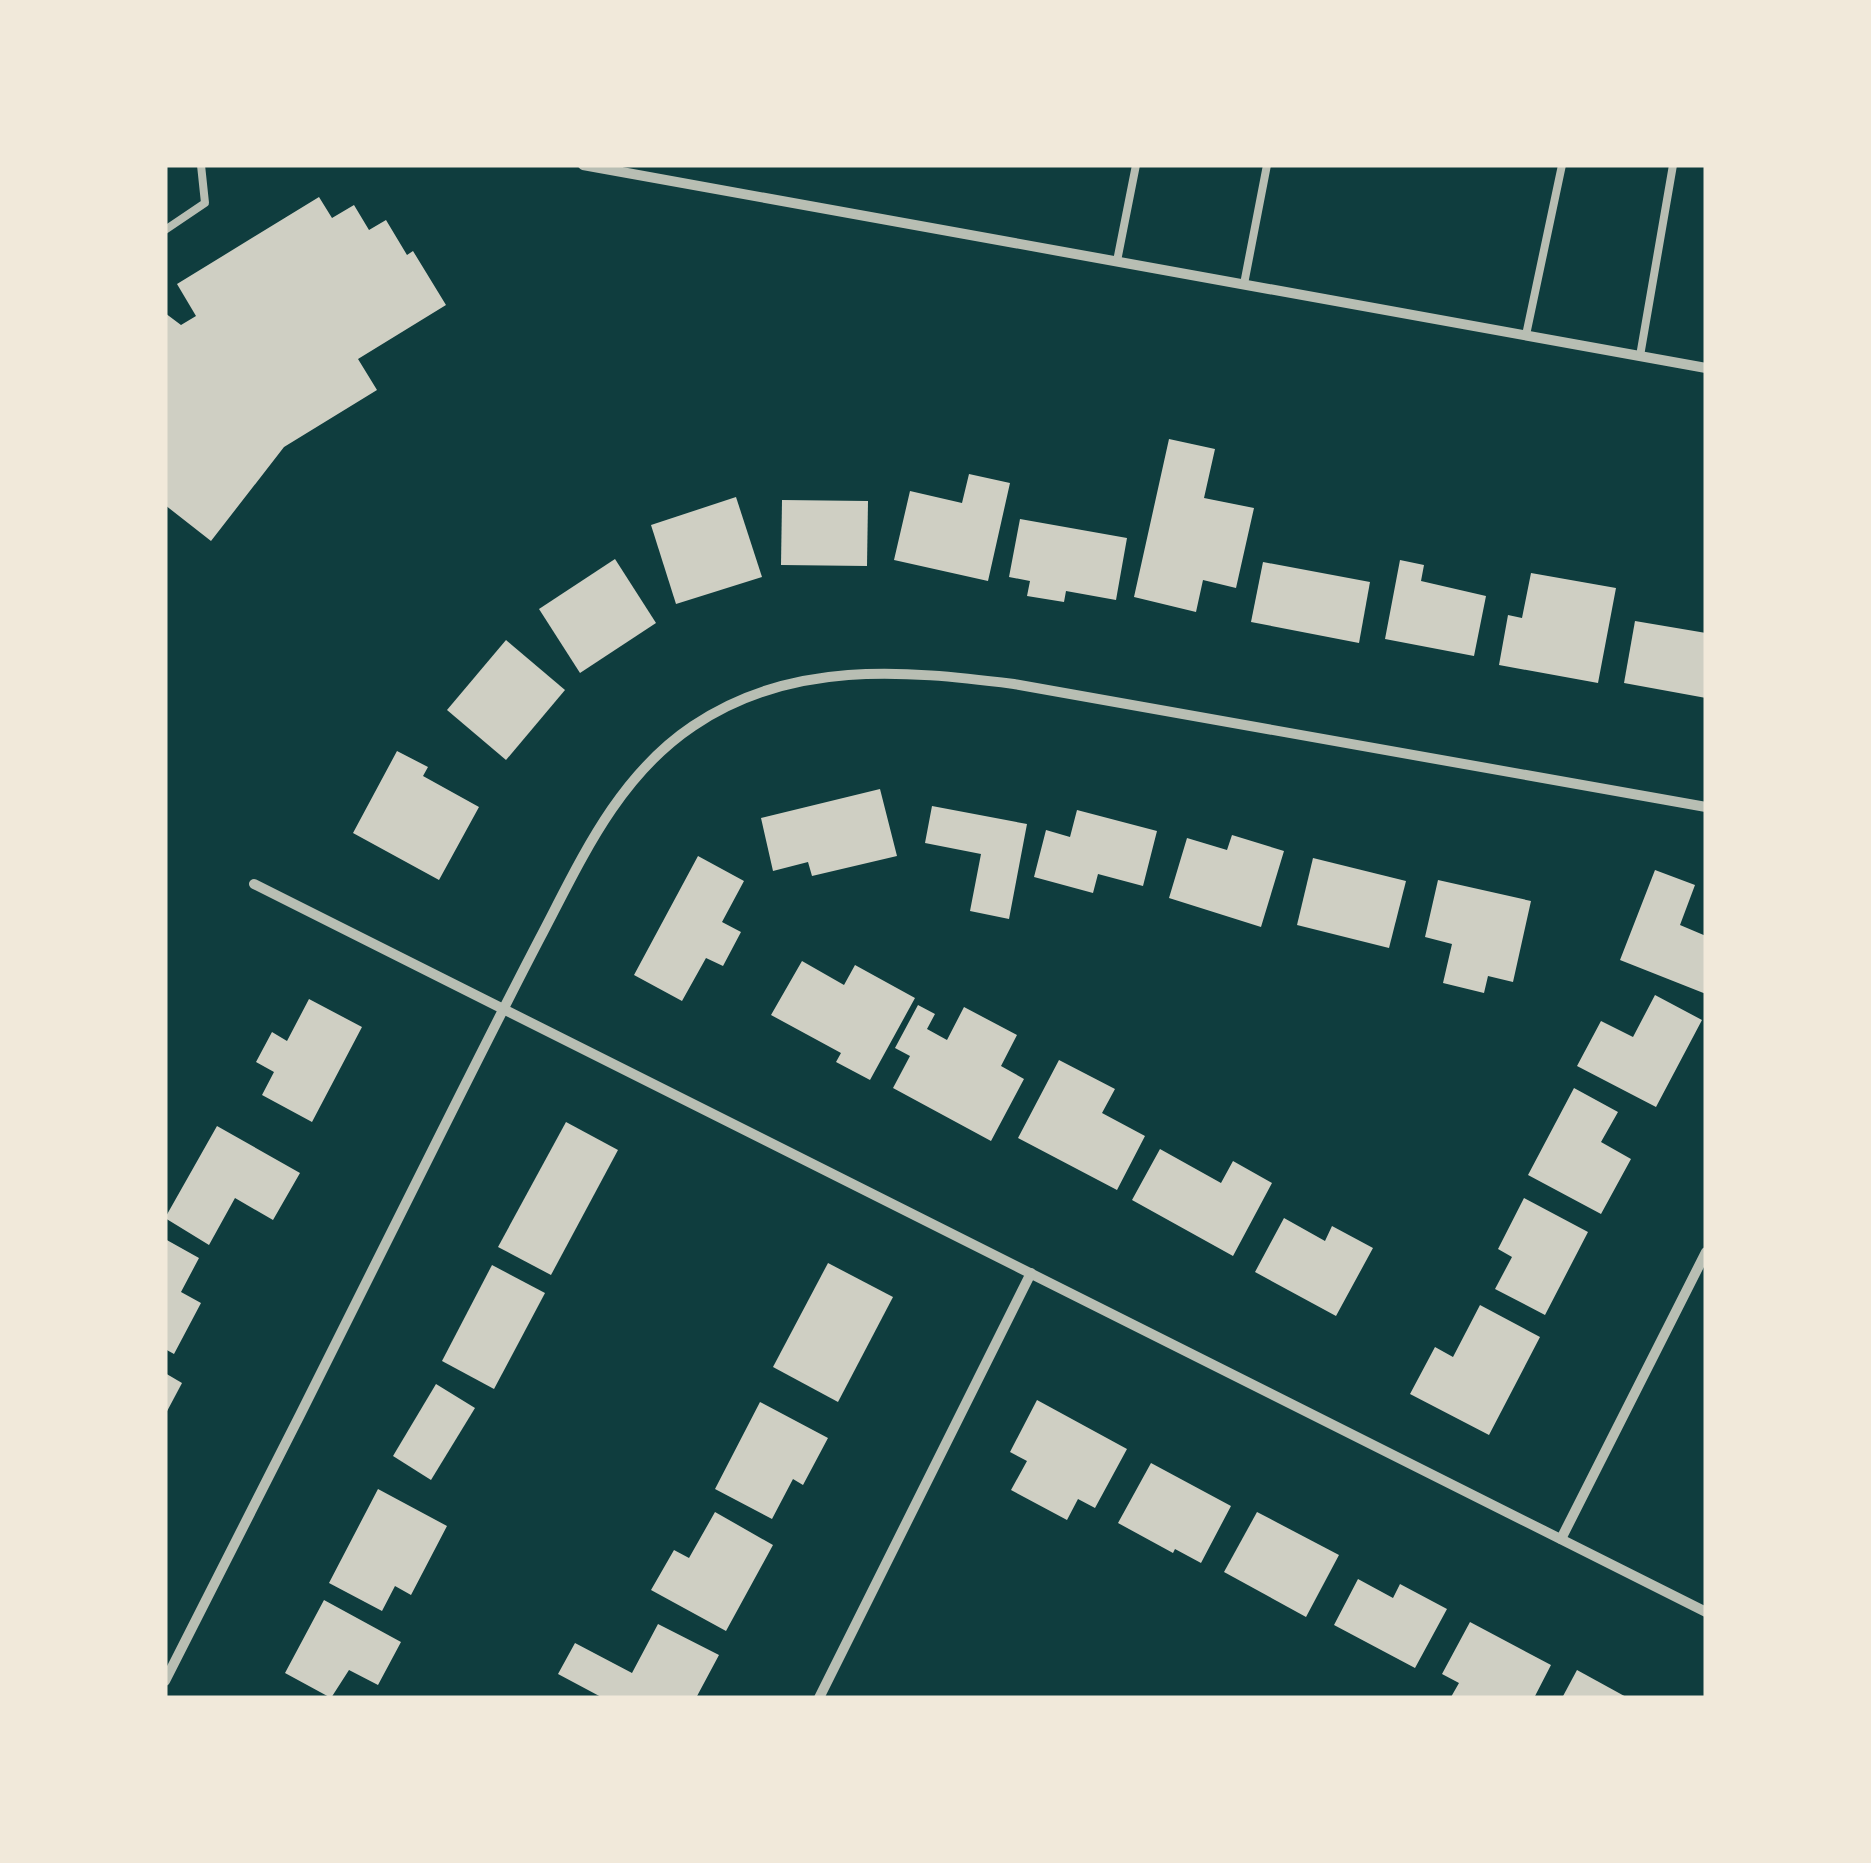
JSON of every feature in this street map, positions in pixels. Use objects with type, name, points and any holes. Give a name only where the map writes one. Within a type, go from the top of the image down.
[{"type":"street","points":[[583,165],[1706,368]]},
{"type":"street","points":[[165,1681],[602,819],[643,768],[693,726],[750,695],[836,673],[955,676],[1706,807]]},
{"type":"street","points":[[254,884],[1706,1612]]},
{"type":"street","points":[[1560,1539],[1706,1252]]},
{"type":"street","points":[[819,1698],[1031,1273]]},
{"type":"lane","points":[[165,230],[205,202],[201,165]]},
{"type":"lane","points":[[1117,261],[1136,165]]},
{"type":"lane","points":[[1244,284],[1267,165]]},
{"type":"lane","points":[[1526,336],[1562,165]]},
{"type":"lane","points":[[1640,356],[1674,165]]},
{"type":"building","points":[[319,197],[332,218],[354,205],[369,230],[386,220],[407,255],[413,251],[446,305],[358,359],[377,390],[284,447],[211,541],[165,505],[165,313],[181,325],[196,316],[177,284]]},
{"type":"building","points":[[1169,439],[1215,449],[1204,498],[1254,508],[1236,588],[1203,580],[1196,612],[1134,597]]},
{"type":"building","points":[[969,474],[1010,483],[988,581],[894,560],[910,491],[962,503]]},
{"type":"building","points":[[736,497],[762,577],[676,604],[651,525]]},
{"type":"building","points":[[782,500],[868,501],[867,566],[781,565]]},
{"type":"building","points":[[1020,519],[1127,538],[1116,600],[1066,591],[1064,602],[1027,596],[1030,581],[1009,577]]},
{"type":"building","points":[[615,559],[656,623],[580,673],[539,609]]},
{"type":"building","points":[[1400,560],[1424,565],[1421,581],[1486,596],[1474,656],[1385,639]]},
{"type":"building","points":[[1263,562],[1370,582],[1359,643],[1251,622]]},
{"type":"building","points":[[1531,573],[1616,588],[1598,683],[1499,665],[1508,615],[1522,618]]},
{"type":"building","points":[[1635,621],[1706,633],[1706,698],[1624,683]]},
{"type":"building","points":[[506,640],[565,690],[506,760],[447,710]]},
{"type":"building","points":[[397,751],[428,767],[423,776],[479,807],[439,880],[353,833]]},
{"type":"building","points":[[880,789],[897,856],[812,876],[808,862],[773,871],[761,818]]},
{"type":"building","points":[[932,806],[1027,824],[1009,919],[970,911],[981,854],[925,843]]},
{"type":"building","points":[[1077,810],[1157,831],[1143,886],[1098,874],[1093,893],[1034,877],[1046,830],[1070,837]]},
{"type":"building","points":[[1232,835],[1284,851],[1261,927],[1169,898],[1187,838],[1227,850]]},
{"type":"building","points":[[698,856],[744,881],[722,922],[741,932],[723,966],[706,958],[682,1001],[634,975]]},
{"type":"building","points":[[1313,858],[1406,881],[1389,948],[1297,925]]},
{"type":"building","points":[[1655,870],[1695,885],[1680,925],[1706,936],[1706,994],[1620,960]]},
{"type":"building","points":[[1438,880],[1531,901],[1513,982],[1488,976],[1484,993],[1443,983],[1452,944],[1425,937]]},
{"type":"building","points":[[802,961],[844,985],[855,965],[915,998],[870,1080],[836,1062],[841,1053],[771,1015]]},
{"type":"building","points":[[1655,995],[1702,1020],[1656,1107],[1577,1066],[1601,1021],[1633,1037]]},
{"type":"building","points":[[309,999],[362,1027],[312,1122],[262,1095],[274,1072],[256,1062],[272,1032],[287,1041]]},
{"type":"building","points":[[918,1005],[935,1014],[927,1029],[947,1040],[964,1007],[1017,1035],[1001,1066],[1024,1079],[991,1141],[893,1088],[910,1056],[895,1048]]},
{"type":"building","points":[[1059,1060],[1115,1089],[1102,1113],[1145,1136],[1117,1190],[1018,1138]]},
{"type":"building","points":[[1574,1088],[1618,1112],[1601,1142],[1631,1159],[1601,1214],[1528,1175]]},
{"type":"building","points":[[566,1122],[618,1150],[551,1275],[498,1247]]},
{"type":"building","points":[[217,1126],[300,1173],[273,1220],[235,1198],[209,1245],[165,1218]]},
{"type":"building","points":[[1160,1149],[1221,1183],[1233,1161],[1272,1183],[1233,1256],[1132,1200]]},
{"type":"building","points":[[1524,1198],[1588,1232],[1545,1315],[1495,1289],[1512,1257],[1498,1249]]},
{"type":"building","points":[[1284,1218],[1325,1241],[1332,1226],[1373,1248],[1336,1316],[1255,1272]]},
{"type":"building","points":[[165,1239],[199,1258],[181,1292],[201,1303],[174,1354],[165,1349]]},
{"type":"building","points":[[828,1263],[893,1297],[838,1402],[773,1367]]},
{"type":"building","points":[[492,1265],[545,1293],[494,1389],[442,1361]]},
{"type":"building","points":[[1480,1305],[1540,1337],[1489,1435],[1410,1394],[1435,1347],[1453,1357]]},
{"type":"building","points":[[165,1373],[182,1383],[165,1415]]},
{"type":"building","points":[[436,1384],[475,1408],[431,1480],[393,1456]]},
{"type":"building","points":[[1037,1400],[1127,1449],[1095,1508],[1078,1499],[1067,1520],[1011,1490],[1027,1461],[1010,1452]]},
{"type":"building","points":[[760,1402],[828,1438],[803,1485],[793,1479],[772,1519],[715,1489]]},
{"type":"building","points":[[1151,1463],[1231,1506],[1201,1563],[1175,1549],[1173,1553],[1118,1523]]},
{"type":"building","points":[[378,1489],[447,1526],[411,1595],[395,1586],[382,1611],[329,1583]]},
{"type":"building","points":[[715,1512],[773,1545],[726,1631],[651,1590],[674,1550],[689,1558]]},
{"type":"building","points":[[1257,1512],[1339,1555],[1306,1617],[1224,1572]]},
{"type":"building","points":[[1358,1579],[1393,1598],[1400,1584],[1447,1609],[1415,1668],[1334,1625]]},
{"type":"building","points":[[324,1600],[401,1642],[378,1685],[349,1670],[331,1698],[285,1673]]},
{"type":"building","points":[[1470,1622],[1551,1665],[1534,1698],[1451,1697],[1459,1683],[1442,1674]]},
{"type":"building","points":[[658,1624],[719,1655],[696,1698],[603,1698],[558,1674],[575,1643],[632,1673]]},
{"type":"building","points":[[1577,1670],[1628,1698],[1562,1698]]}]
